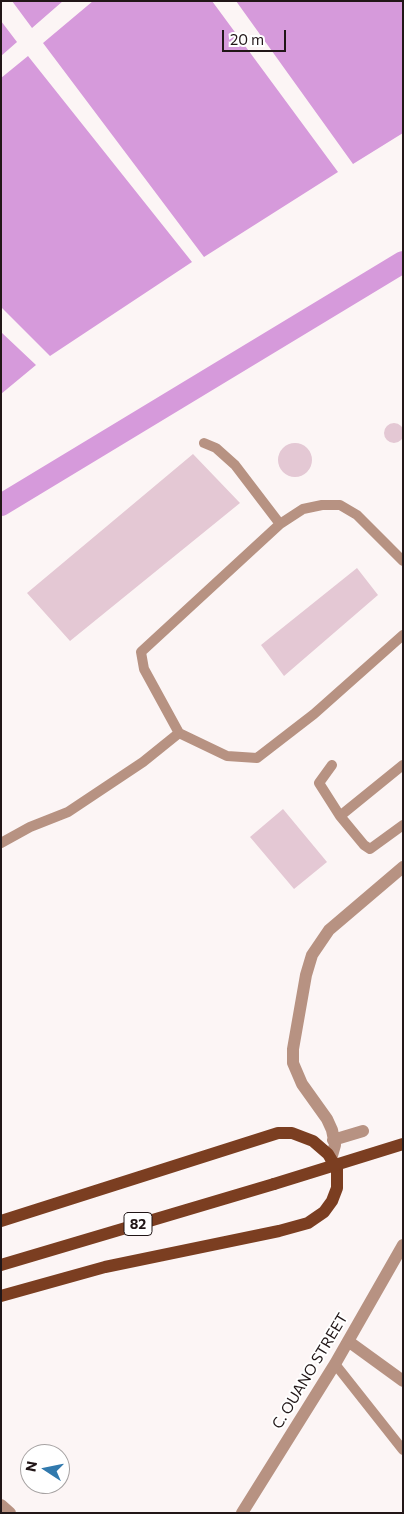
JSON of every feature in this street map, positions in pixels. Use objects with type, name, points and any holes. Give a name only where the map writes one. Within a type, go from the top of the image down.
[{"type":"main road","points":[[1,1221],[278,1133],[292,1133],[313,1140],[331,1159],[337,1169],[338,1180],[335,1194],[324,1212],[308,1223],[105,1267],[1,1296]]},
{"type":"main road","name":"82","points":[[1,1265],[403,1144]]},
{"type":"street","points":[[331,1159],[335,1145],[327,1119],[302,1084],[293,1063],[293,1048],[306,975],[312,955],[329,930],[403,867]]},
{"type":"street","points":[[333,1140],[362,1131]]},
{"type":"street","name":"C. OUANO STREET","points":[[242,1513],[335,1364],[403,1245]]},
{"type":"street","points":[[348,1341],[403,1381]]},
{"type":"street","points":[[1,1505],[10,1513]]},
{"type":"lane","points":[[204,443],[216,448],[235,465],[280,524]]},
{"type":"lane","points":[[403,561],[356,515],[340,505],[322,505],[303,509],[280,524],[142,652],[144,669],[179,733],[227,756],[258,758],[314,714],[403,635]]},
{"type":"lane","points":[[1,843],[30,827],[68,812],[144,762],[179,733]]},
{"type":"lane","points":[[332,765],[319,783],[340,816],[364,845],[370,849],[403,825]]},
{"type":"lane","points":[[340,816],[403,765]]},
{"type":"lane","points":[[335,1364],[403,1450]]},
{"type":"shaded area","points":[[12,1],[63,1],[32,28]]},
{"type":"shaded area","points":[[93,1],[212,1],[338,172],[204,257],[43,43]]},
{"type":"shaded area","points":[[236,1],[403,1],[403,133],[353,164]]},
{"type":"shaded area","points":[[1,21],[17,42],[1,56]]},
{"type":"shaded area","points":[[28,56],[192,262],[50,356],[1,307],[1,78]]},
{"type":"shaded area","points":[[1,332],[36,365],[1,394]]},
{"type":"building","points":[[390,423],[398,423],[404,429],[404,437],[398,443],[390,443],[384,437],[384,429]]},
{"type":"building","points":[[295,443],[302,444],[307,448],[311,453],[311,467],[307,472],[302,476],[295,477],[288,476],[283,472],[279,467],[278,460],[279,453],[283,448],[288,444]]},
{"type":"building","points":[[193,454],[240,503],[70,641],[27,593]]},
{"type":"building","points":[[357,568],[378,595],[284,676],[261,645]]},
{"type":"building","points":[[283,809],[327,862],[294,889],[250,837]]},
{"type":"waterway","points":[[1,505],[403,262]]}]
